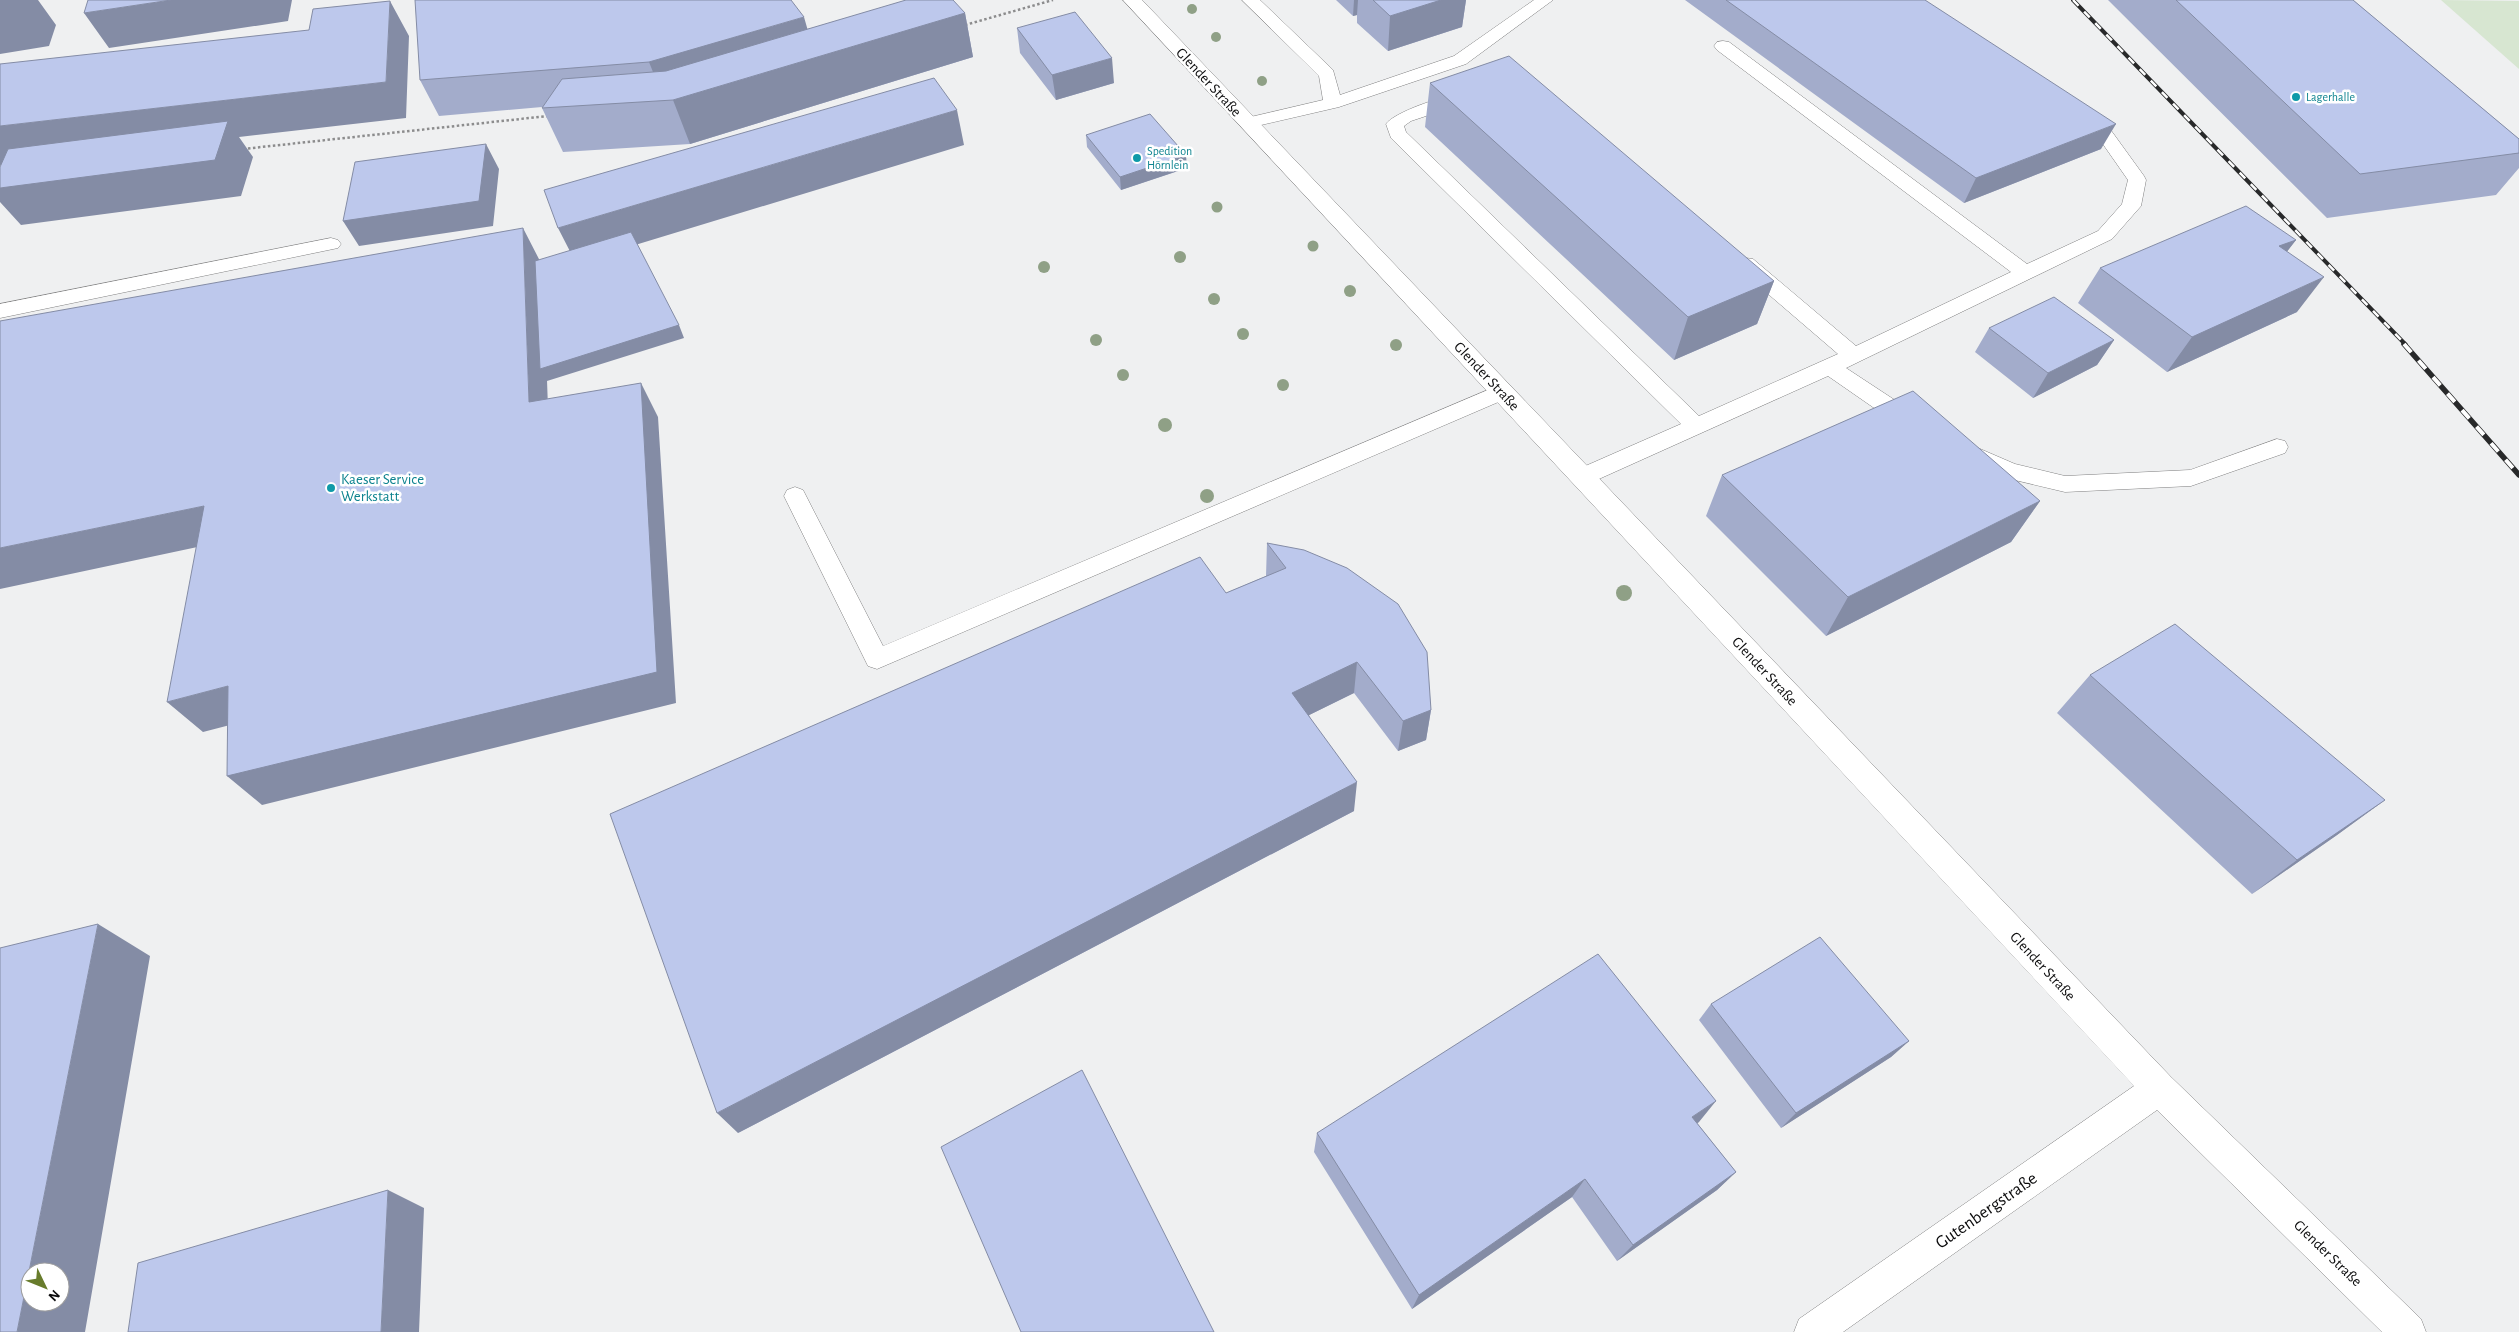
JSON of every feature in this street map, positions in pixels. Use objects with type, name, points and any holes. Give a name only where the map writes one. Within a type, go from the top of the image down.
[{"type":"street","name":"Glender Straße","points":[[1132,0],[2159,1089],[2408,1332]]},
{"type":"street","name":"Gutenbergstraße","points":[[1812,1332],[2159,1089]]},
{"type":"lane","points":[[1250,0],[1327,74],[1333,103]]},
{"type":"lane","points":[[1248,123],[1333,103],[1460,60],[1522,10],[1545,0]]},
{"type":"lane","points":[[1723,46],[2026,273]]},
{"type":"lane","points":[[1481,92],[1405,117],[1395,124],[1397,134],[1696,426]]},
{"type":"lane","points":[[1582,477],[1854,356],[2105,235],[2131,206],[2137,180],[2104,133],[2071,105]]},
{"type":"lane","points":[[0,311],[331,244]]},
{"type":"lane","points":[[1735,254],[1854,356]]},
{"type":"lane","points":[[1830,367],[1925,432]]},
{"type":"lane","points":[[795,496],[877,659],[1502,392]]},
{"type":"lane","points":[[1951,444],[2010,471],[2066,484],[2191,478],[2277,447]]},
{"type":"path","points":[[958,27],[1054,0]]},
{"type":"path","points":[[238,150],[553,115]]},
{"type":"green space","points":[[2441,0],[2519,1],[2519,69]]},
{"type":"building","points":[[88,0],[171,0],[84,13]]},
{"type":"building","points":[[415,0],[791,0],[804,17],[649,62],[420,80]]},
{"type":"building","points":[[906,0],[953,0],[965,13],[673,100],[542,108],[562,79],[666,71]]},
{"type":"building","points":[[1373,0],[1441,0],[1390,16]]},
{"type":"building","points":[[1726,0],[1925,0],[2116,124],[1976,178]]},
{"type":"building","points":[[2176,0],[2353,0],[2519,139],[2519,153],[2360,174]]},
{"type":"building","points":[[390,1],[386,82],[0,126],[0,64],[309,30],[313,9]]},
{"type":"building","points":[[1075,12],[1112,58],[1052,75],[1017,28]]},
{"type":"building","points":[[1509,56],[1774,281],[1688,317],[1430,83]]},
{"type":"building","points":[[934,78],[957,110],[558,228],[544,190]]},
{"type":"building","name":"Spedition Hörnlein","points":[[1150,114],[1186,155],[1120,177],[1086,135]]},
{"type":"building","points":[[228,121],[215,160],[0,188],[0,167],[8,149]]},
{"type":"building","points":[[486,144],[479,201],[343,221],[355,162]]},
{"type":"building","points":[[2246,206],[2296,240],[2279,246],[2324,277],[2192,337],[2100,268]]},
{"type":"building","name":"Kaeser Service Werkstatt","points":[[523,228],[529,402],[641,383],[657,672],[227,776],[228,686],[167,702],[204,506],[0,548],[0,321]]},
{"type":"building","points":[[631,232],[679,325],[540,369],[535,261]]},
{"type":"building","points":[[2054,297],[2114,340],[2048,373],[1989,328]]},
{"type":"building","points":[[1913,391],[2040,501],[1848,597],[1722,475]]},
{"type":"building","points":[[1267,543],[1304,550],[1347,568],[1398,604],[1427,652],[1431,710],[1403,721],[1357,662],[1292,693],[1357,782],[717,1113],[610,814],[1200,557],[1226,593],[1286,568]]},
{"type":"building","points":[[2175,624],[2385,800],[2297,860],[2090,675]]},
{"type":"building","points":[[98,924],[31,1262],[20,1262],[21,1312],[17,1332],[0,1332],[0,948]]},
{"type":"building","points":[[1820,937],[1909,1041],[1796,1113],[1711,1004]]},
{"type":"building","points":[[1598,954],[1716,1101],[1692,1117],[1736,1172],[1633,1245],[1585,1179],[1419,1295],[1317,1133]]},
{"type":"building","points":[[1082,1070],[1214,1332],[1021,1332],[941,1147]]},
{"type":"building","points":[[388,1190],[381,1332],[128,1332],[138,1263]]},
{"type":"railway","points":[[2073,0],[2406,345]]},
{"type":"railway","points":[[2404,344],[2519,475]]},
{"type":"place","name":"Lagerhalle","points":[[2296,97]]},
{"type":"place","name":"Spedition Hörnlein","points":[[1137,158]]},
{"type":"place","name":"Kaeser Service Werkstatt","points":[[331,488]]}]
